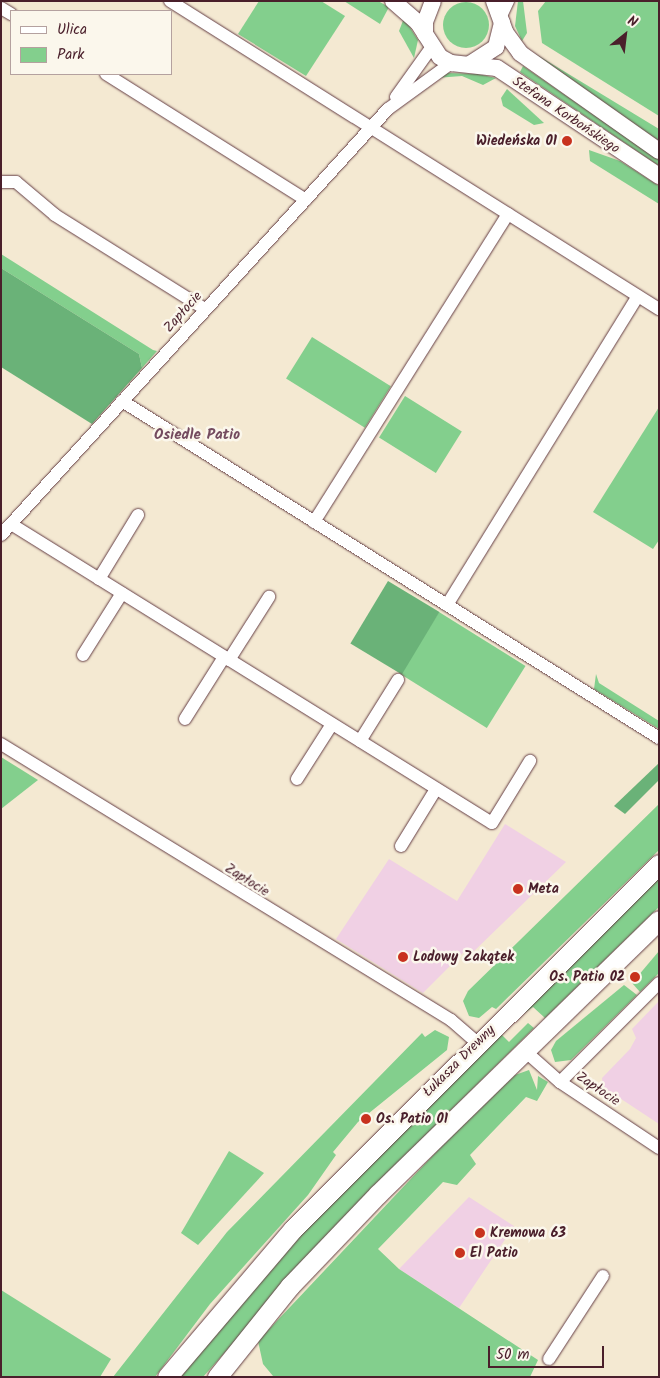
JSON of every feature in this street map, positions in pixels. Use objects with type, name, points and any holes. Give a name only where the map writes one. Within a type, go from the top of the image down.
[{"type":"main road","name":"Łukasza Drewny","points":[[167,1377],[242,1284],[476,1042],[659,864]]},
{"type":"main road","points":[[217,1377],[290,1286],[659,920]]},
{"type":"street","points":[[170,1],[659,309]]},
{"type":"street","points":[[393,1],[428,41],[451,63]]},
{"type":"street","points":[[428,41],[424,22],[433,1]]},
{"type":"street","name":"Stefana Korbońskiego","points":[[494,1],[504,9],[505,32],[520,53],[659,151]]},
{"type":"street","points":[[470,64],[496,47],[504,9]]},
{"type":"street","name":"Zapłocie","points":[[388,109],[428,41]]},
{"type":"street","name":"Zapłocie","points":[[1,535],[388,109],[451,63]]},
{"type":"street","name":"Stefana Korbońskiego","points":[[451,63],[470,64],[505,73],[659,176]]},
{"type":"street","points":[[108,75],[306,200]]},
{"type":"street","points":[[1,182],[16,182],[55,215],[206,309]]},
{"type":"street","points":[[314,522],[508,214]]},
{"type":"street","points":[[447,605],[638,296]]},
{"type":"street","points":[[122,401],[659,738]]},
{"type":"street","points":[[99,579],[138,515]]},
{"type":"street","points":[[11,524],[492,823],[530,760]]},
{"type":"street","points":[[83,655],[122,594]]},
{"type":"street","points":[[185,719],[269,597]]},
{"type":"street","points":[[360,741],[398,680]]},
{"type":"street","points":[[297,779],[332,724]]},
{"type":"street","name":"Zapłocie","points":[[1,744],[451,1020],[476,1042]]},
{"type":"street","points":[[400,846],[436,789]]},
{"type":"street","points":[[560,1082],[659,983]]},
{"type":"street","name":"Zapłocie","points":[[525,1051],[560,1082],[659,1148]]},
{"type":"street","points":[[549,1359],[603,1276]]},
{"type":"shaded area","points":[[505,824],[566,862],[471,954],[466,950],[423,993],[336,939],[389,859],[457,901]]},
{"type":"shaded area","points":[[659,1001],[659,1124],[603,1087],[602,1078],[630,1049],[636,1038],[632,1029]]},
{"type":"shaded area","points":[[469,1197],[514,1226],[459,1308],[399,1269]]},
{"type":"green space","points":[[259,1],[321,1],[345,16],[306,76],[238,34]]},
{"type":"green space","points":[[344,1],[378,1],[389,7],[380,24]]},
{"type":"green space","points":[[518,1],[523,1],[527,33],[522,41],[515,26]]},
{"type":"green space","points":[[546,1],[659,1],[659,116],[542,43],[538,11]]},
{"type":"green space","points":[[466,2],[479,6],[485,12],[489,25],[485,38],[479,44],[466,48],[453,44],[447,38],[443,25],[447,12],[453,6]]},
{"type":"green space","points":[[404,18],[418,40],[414,58],[399,31]]},
{"type":"green space","points":[[534,53],[659,129],[659,141],[561,72]]},
{"type":"green space","points":[[523,66],[659,160],[659,166],[520,72]]},
{"type":"green space","points":[[448,73],[478,74],[496,78],[483,85],[462,76],[436,78]]},
{"type":"green space","points":[[507,89],[544,123],[534,125],[503,106],[501,98]]},
{"type":"green space","points":[[589,150],[620,161],[659,186],[659,204],[590,161]]},
{"type":"green space","points":[[1,254],[157,351],[142,368],[139,354],[1,268]]},
{"type":"green space","points":[[1,268],[139,354],[142,368],[92,424],[1,367]]},
{"type":"green space","points":[[312,337],[391,386],[365,428],[286,379]]},
{"type":"green space","points":[[405,396],[462,432],[436,473],[379,438]]},
{"type":"green space","points":[[659,407],[659,540],[653,549],[593,512]]},
{"type":"green space","points":[[388,581],[439,612],[402,674],[350,644]]},
{"type":"green space","points":[[439,612],[526,666],[487,728],[400,674]]},
{"type":"green space","points":[[596,674],[599,683],[659,721],[659,729],[594,689]]},
{"type":"green space","points":[[1,757],[38,780],[1,809]]},
{"type":"green space","points":[[659,763],[659,780],[625,814],[614,806]]},
{"type":"green space","points":[[659,804],[659,850],[496,1009],[492,1007],[479,1018],[469,1016],[463,1001],[468,991]]},
{"type":"green space","points":[[659,878],[659,907],[545,1018],[533,1007],[511,1023]]},
{"type":"green space","points":[[659,951],[659,973],[640,992],[632,983]]},
{"type":"green space","points":[[624,985],[637,995],[571,1060],[555,1062],[551,1050],[556,1041]]},
{"type":"green space","points":[[528,1023],[534,1028],[369,1191],[203,1377],[180,1377],[322,1210],[500,1033],[509,1042]]},
{"type":"green space","points":[[435,1030],[449,1037],[447,1050],[358,1122],[333,1152],[336,1155],[308,1195],[210,1304],[155,1377],[113,1377],[227,1232],[422,1033],[425,1037]]},
{"type":"green space","points":[[529,1070],[537,1090],[538,1076],[548,1082],[537,1101],[526,1097],[470,1155],[476,1164],[457,1185],[443,1182],[378,1249],[399,1269],[538,1360],[530,1377],[273,1376],[263,1364],[258,1341],[440,1148],[515,1075]]},
{"type":"green space","points":[[229,1151],[264,1173],[198,1245],[181,1233]]},
{"type":"green space","points":[[1,1290],[111,1359],[100,1377],[1,1377]]},
{"type":"place","name":"Wiedeńska 01","points":[[567,141]]},
{"type":"place","name":"Meta","points":[[518,889]]},
{"type":"place","name":"Lodowy Zakątek","points":[[403,957]]},
{"type":"place","name":"Os. Patio 02","points":[[635,977]]},
{"type":"place","name":"Os. Patio 01","points":[[366,1119]]},
{"type":"place","name":"Kremowa 63","points":[[480,1233]]},
{"type":"place","name":"El Patio","points":[[460,1253]]},
{"type":"district","name":"Osiedle Patio","points":[[197,436]]}]
